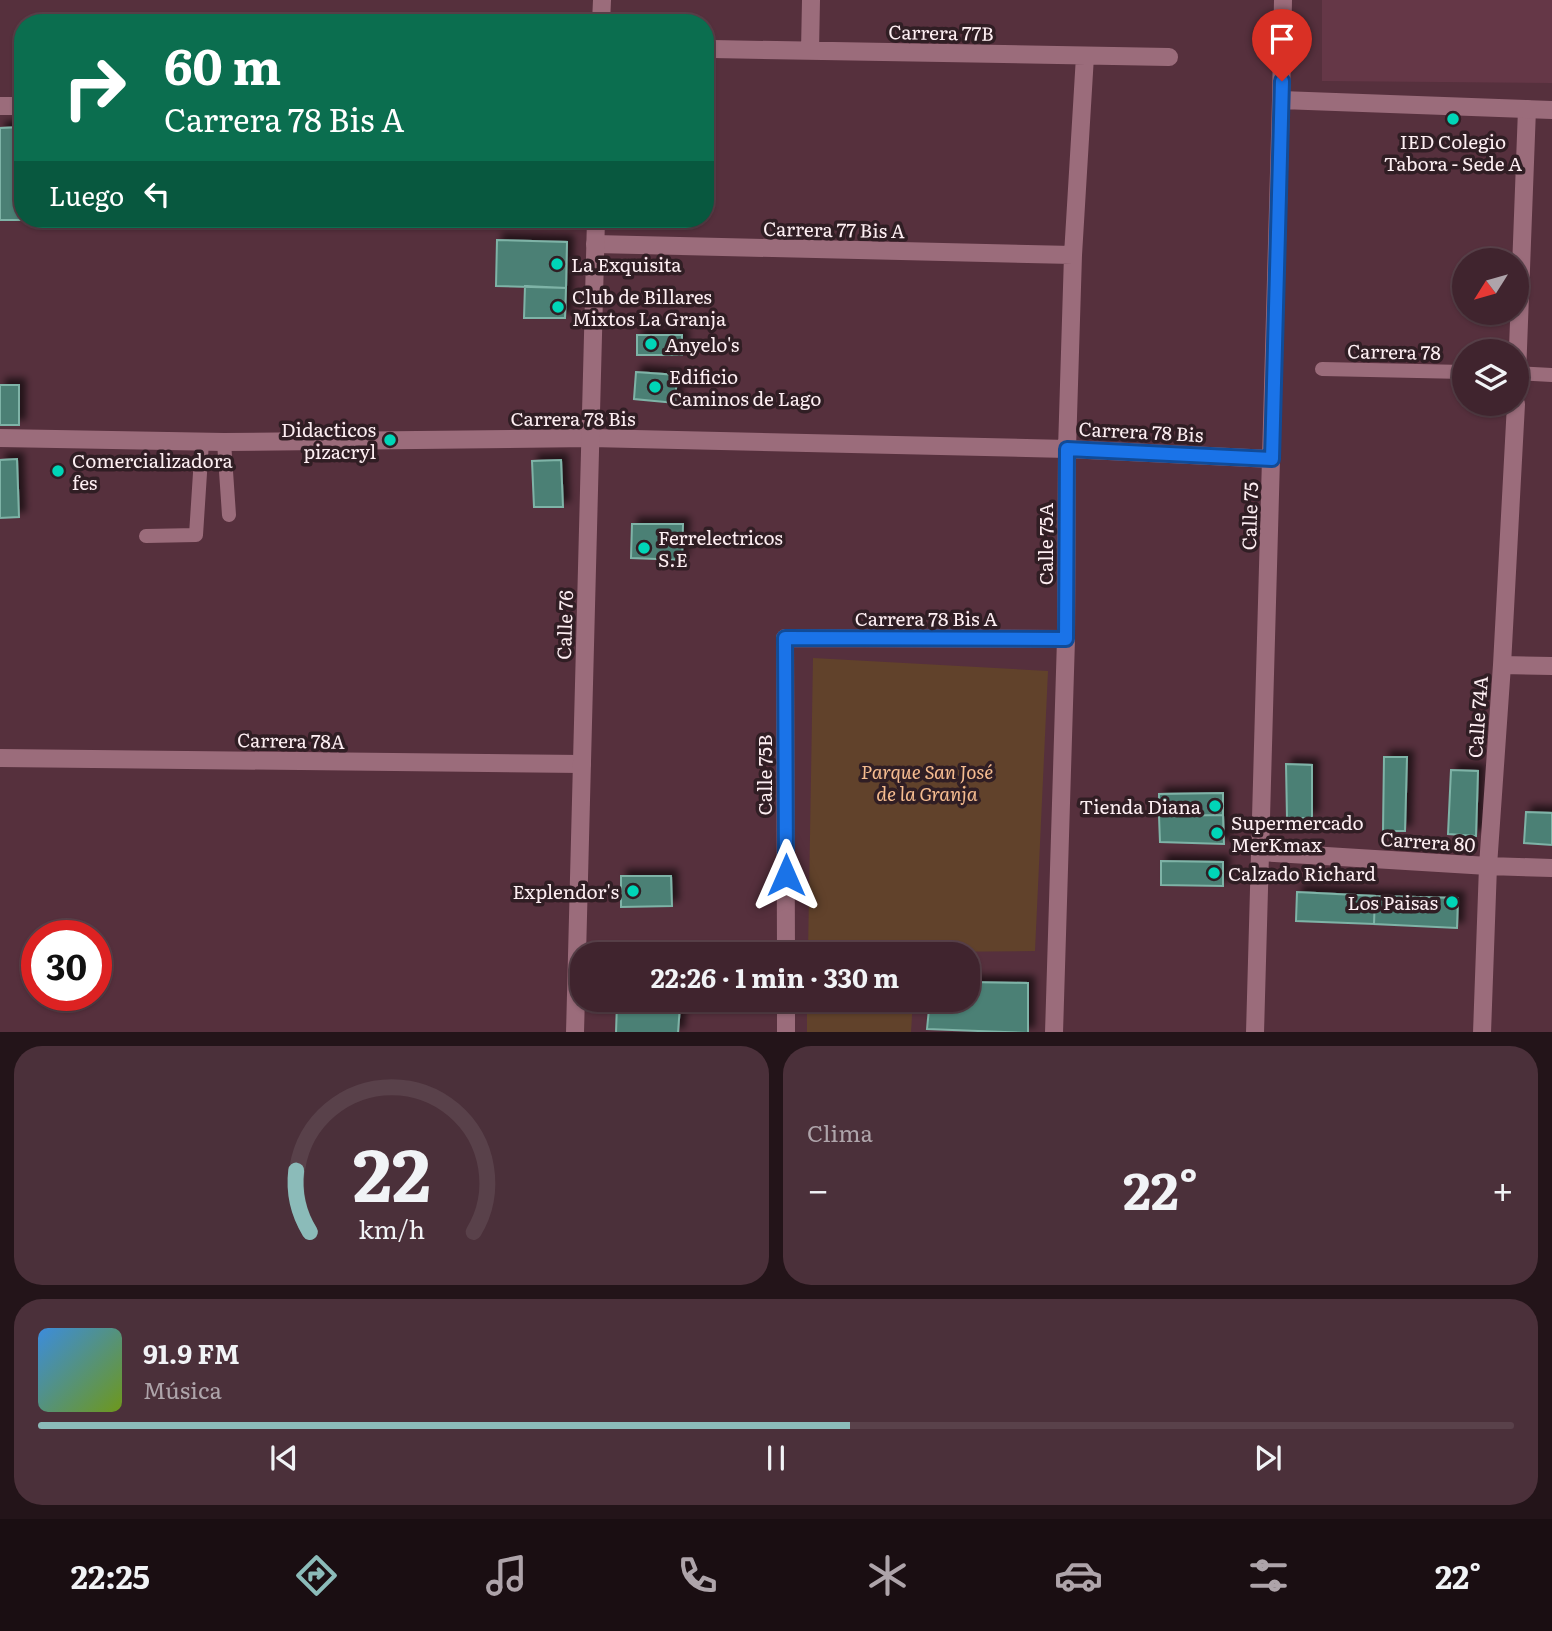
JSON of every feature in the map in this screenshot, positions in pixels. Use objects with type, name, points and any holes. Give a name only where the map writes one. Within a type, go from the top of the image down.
[{"type":"street","points":[[810,51],[811,0]]},
{"type":"street","name":"Calle 75","points":[[1255,1032],[1283,0]]},
{"type":"street","name":"Carrera 77B","points":[[714,48],[1169,57]]},
{"type":"street","name":"Calle 75A","points":[[1054,1032],[1066,639],[1067,449],[1073,256],[1085,56]]},
{"type":"street","points":[[1281,100],[1552,110]]},
{"type":"street","points":[[1518,339],[1527,109]]},
{"type":"street","name":"Calle 76","points":[[575,1032],[596,228]]},
{"type":"street","name":"Carrera 77 Bis A","points":[[595,244],[1073,256]]},
{"type":"street","name":"Calle 74A","points":[[1482,1032],[1488,866],[1515,416]]},
{"type":"street","name":"Carrera 78 Bis","points":[[0,438],[224,442],[590,438],[1067,449],[1272,459]]},
{"type":"street","name":"Carrera 78 Bis A","points":[[785,638],[1066,639]]},
{"type":"street","name":"Calle 75B","points":[[785,638],[786,942]]},
{"type":"street","points":[[1502,665],[1552,666]]},
{"type":"street","name":"Carrera 78A","points":[[0,758],[582,764]]},
{"type":"street","name":"Carrera 80","points":[[1260,852],[1552,868]]},
{"type":"street","points":[[786,1012],[786,1032]]},
{"type":"lane","name":"Carrera 78","points":[[1322,369],[1452,372]]},
{"type":"lane","points":[[1529,374],[1552,375]]},
{"type":"lane","points":[[146,536],[196,535],[202,442]]},
{"type":"lane","points":[[224,442],[229,515]]},
{"type":"shaded area","points":[[1322,0],[1552,0],[1552,83],[1322,81]]},
{"type":"green space","name":"Parque San José de la Granja","points":[[813,658],[1048,671],[1035,951],[980,951],[980,942],[808,942]]},
{"type":"green space","points":[[807,1012],[912,1012],[911,1032],[807,1032]]},
{"type":"building","points":[[14,127],[14,220],[0,220],[0,128]]},
{"type":"building","points":[[497,240],[567,242],[566,288],[496,286]]},
{"type":"building","points":[[525,286],[566,288],[565,318],[524,318]]},
{"type":"building","points":[[637,335],[682,335],[682,355],[637,355]]},
{"type":"building","name":"Edificio Caminos de Lago","points":[[636,372],[677,375],[675,403],[634,399]]},
{"type":"building","points":[[0,385],[19,385],[19,425],[0,425]]},
{"type":"building","points":[[17,459],[19,517],[0,518],[0,460]]},
{"type":"building","points":[[561,460],[563,507],[534,507],[532,461]]},
{"type":"building","points":[[632,524],[683,524],[682,560],[631,558]]},
{"type":"building","points":[[1384,757],[1407,757],[1405,831],[1383,831]]},
{"type":"building","points":[[1286,764],[1312,765],[1312,818],[1287,818]]},
{"type":"building","points":[[1451,770],[1478,771],[1476,836],[1448,834]]},
{"type":"building","points":[[1223,793],[1223,815],[1159,816],[1159,794]]},
{"type":"building","points":[[1526,812],[1552,813],[1552,845],[1524,843]]},
{"type":"building","points":[[1223,815],[1224,844],[1160,842],[1159,816]]},
{"type":"building","points":[[1161,861],[1223,862],[1223,886],[1161,885]]},
{"type":"building","points":[[621,876],[671,876],[672,906],[621,907]]},
{"type":"building","points":[[1297,892],[1375,896],[1374,924],[1296,921]]},
{"type":"building","points":[[1375,896],[1458,898],[1457,928],[1374,924]]},
{"type":"building","points":[[980,982],[1028,983],[1028,1032],[927,1029],[929,1012],[980,1012]]},
{"type":"building","points":[[617,1012],[680,1012],[678,1032],[616,1032]]},
{"type":"place","name":"IED Colegio Tabora - Sede A","points":[[1453,119]]},
{"type":"place","name":"La Exquisita","points":[[557,264]]},
{"type":"place","name":"Club de Billares Mixtos La Granja","points":[[558,307]]},
{"type":"place","name":"Anyelo's","points":[[651,344]]},
{"type":"place","name":"Edificio Caminos de Lago","points":[[655,387]]},
{"type":"place","name":"Didacticos pizacryl","points":[[390,440]]},
{"type":"place","name":"Comercializadora fes","points":[[58,471]]},
{"type":"place","name":"Ferrelectricos S.E","points":[[644,548]]},
{"type":"place","name":"Tienda Diana","points":[[1215,806]]},
{"type":"place","name":"Supermercado MerKmax","points":[[1217,833]]},
{"type":"place","name":"Calzado Richard","points":[[1214,873]]},
{"type":"place","name":"Explendor's","points":[[633,891]]},
{"type":"place","name":"Los Paisas","points":[[1452,902]]},
{"type":"route","points":[[786,875],[785,638],[1066,639],[1067,449],[1272,459],[1282,81]]}]
